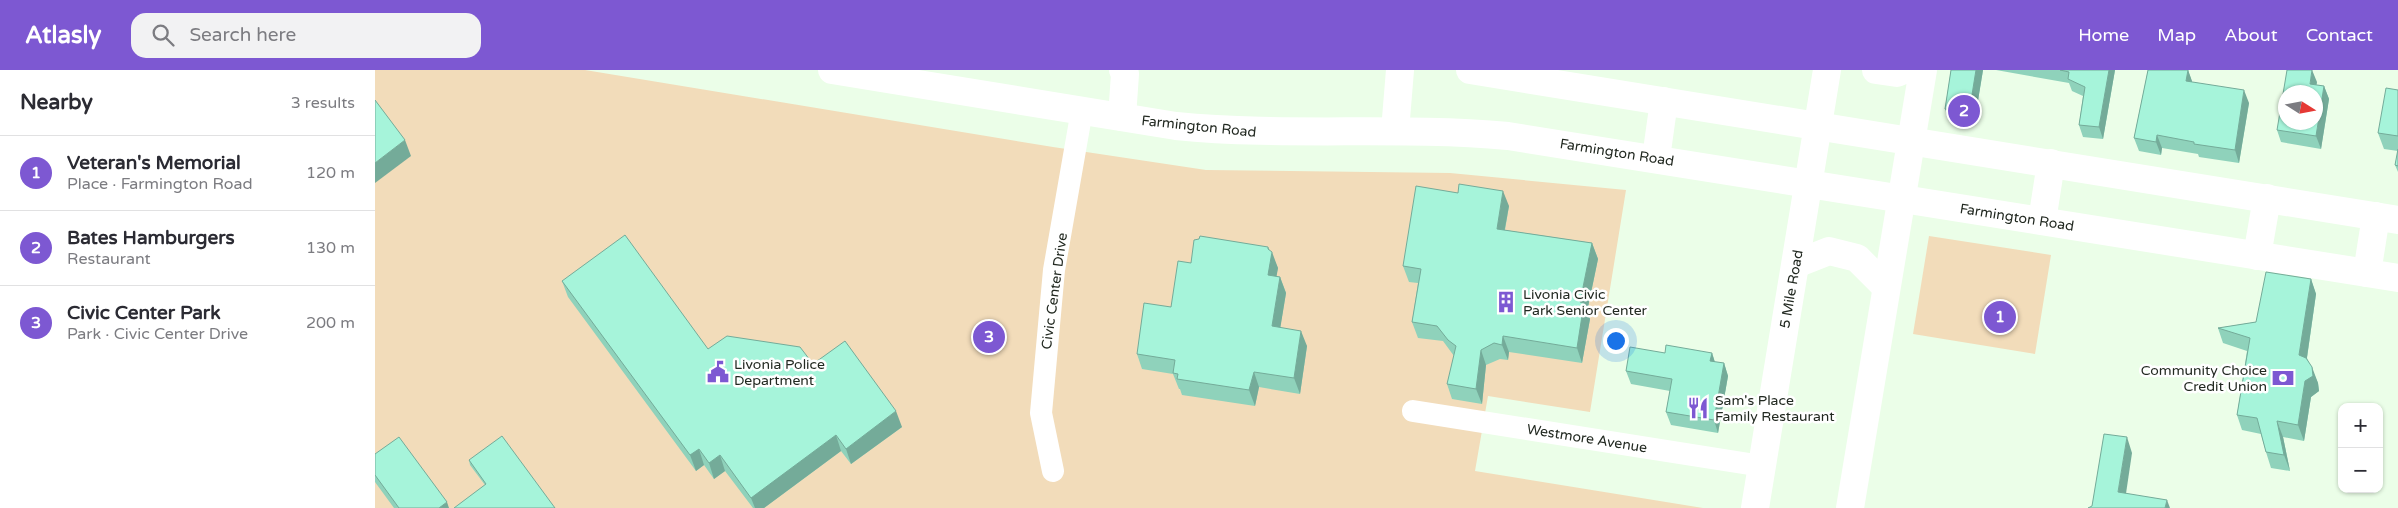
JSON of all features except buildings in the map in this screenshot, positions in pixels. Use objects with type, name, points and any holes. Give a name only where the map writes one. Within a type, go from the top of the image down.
[{"type":"main road","name":"Farmington Road","points":[[832,70],[1122,117],[1227,131],[1467,132],[1508,136],[2398,278]]},
{"type":"main road","points":[[1122,117],[1125,74],[1123,70]]},
{"type":"main road","points":[[1395,131],[1400,70]]},
{"type":"main road","points":[[1470,70],[2387,218],[2367,273]]},
{"type":"main road","name":"5 Mile Road","points":[[1759,485],[1827,70]]},
{"type":"main road","points":[[1876,70],[1897,73],[1904,70]]},
{"type":"main road","points":[[1850,508],[1923,70]]},
{"type":"main road","points":[[1655,158],[1664,101]]},
{"type":"main road","points":[[2042,221],[2051,163]]},
{"type":"main road","points":[[2257,256],[2267,198]]},
{"type":"main road","points":[[1796,264],[1829,251],[1857,258],[1887,287]]},
{"type":"main road","points":[[1759,485],[1767,508]]},
{"type":"street","name":"Civic Center Drive","points":[[1053,471],[1041,413],[1054,270],[1082,110]]},
{"type":"street","name":"Westmore Avenue","points":[[1413,411],[1759,485]]},
{"type":"shaded area","points":[[375,70],[585,70],[1053,147],[1206,170],[1450,173],[1626,190],[1590,412],[1488,396],[1475,471],[1703,508],[375,508]]},
{"type":"shaded area","points":[[1929,236],[2051,255],[2035,354],[1913,334]]},
{"type":"place","name":"Bates Hamburgers","points":[[1964,111]]},
{"type":"place","name":"Livonia Civic Park Senior Center","points":[[1506,302]]},
{"type":"place","name":"Veteran's Memorial","points":[[2000,317]]},
{"type":"place","name":"Civic Center Park","points":[[989,337]]},
{"type":"place","name":"Livonia Police Department","points":[[718,372]]},
{"type":"place","name":"Community Choice Credit Union","points":[[2283,378]]},
{"type":"place","name":"Sam's Place Family Restaurant","points":[[1698,408]]}]
